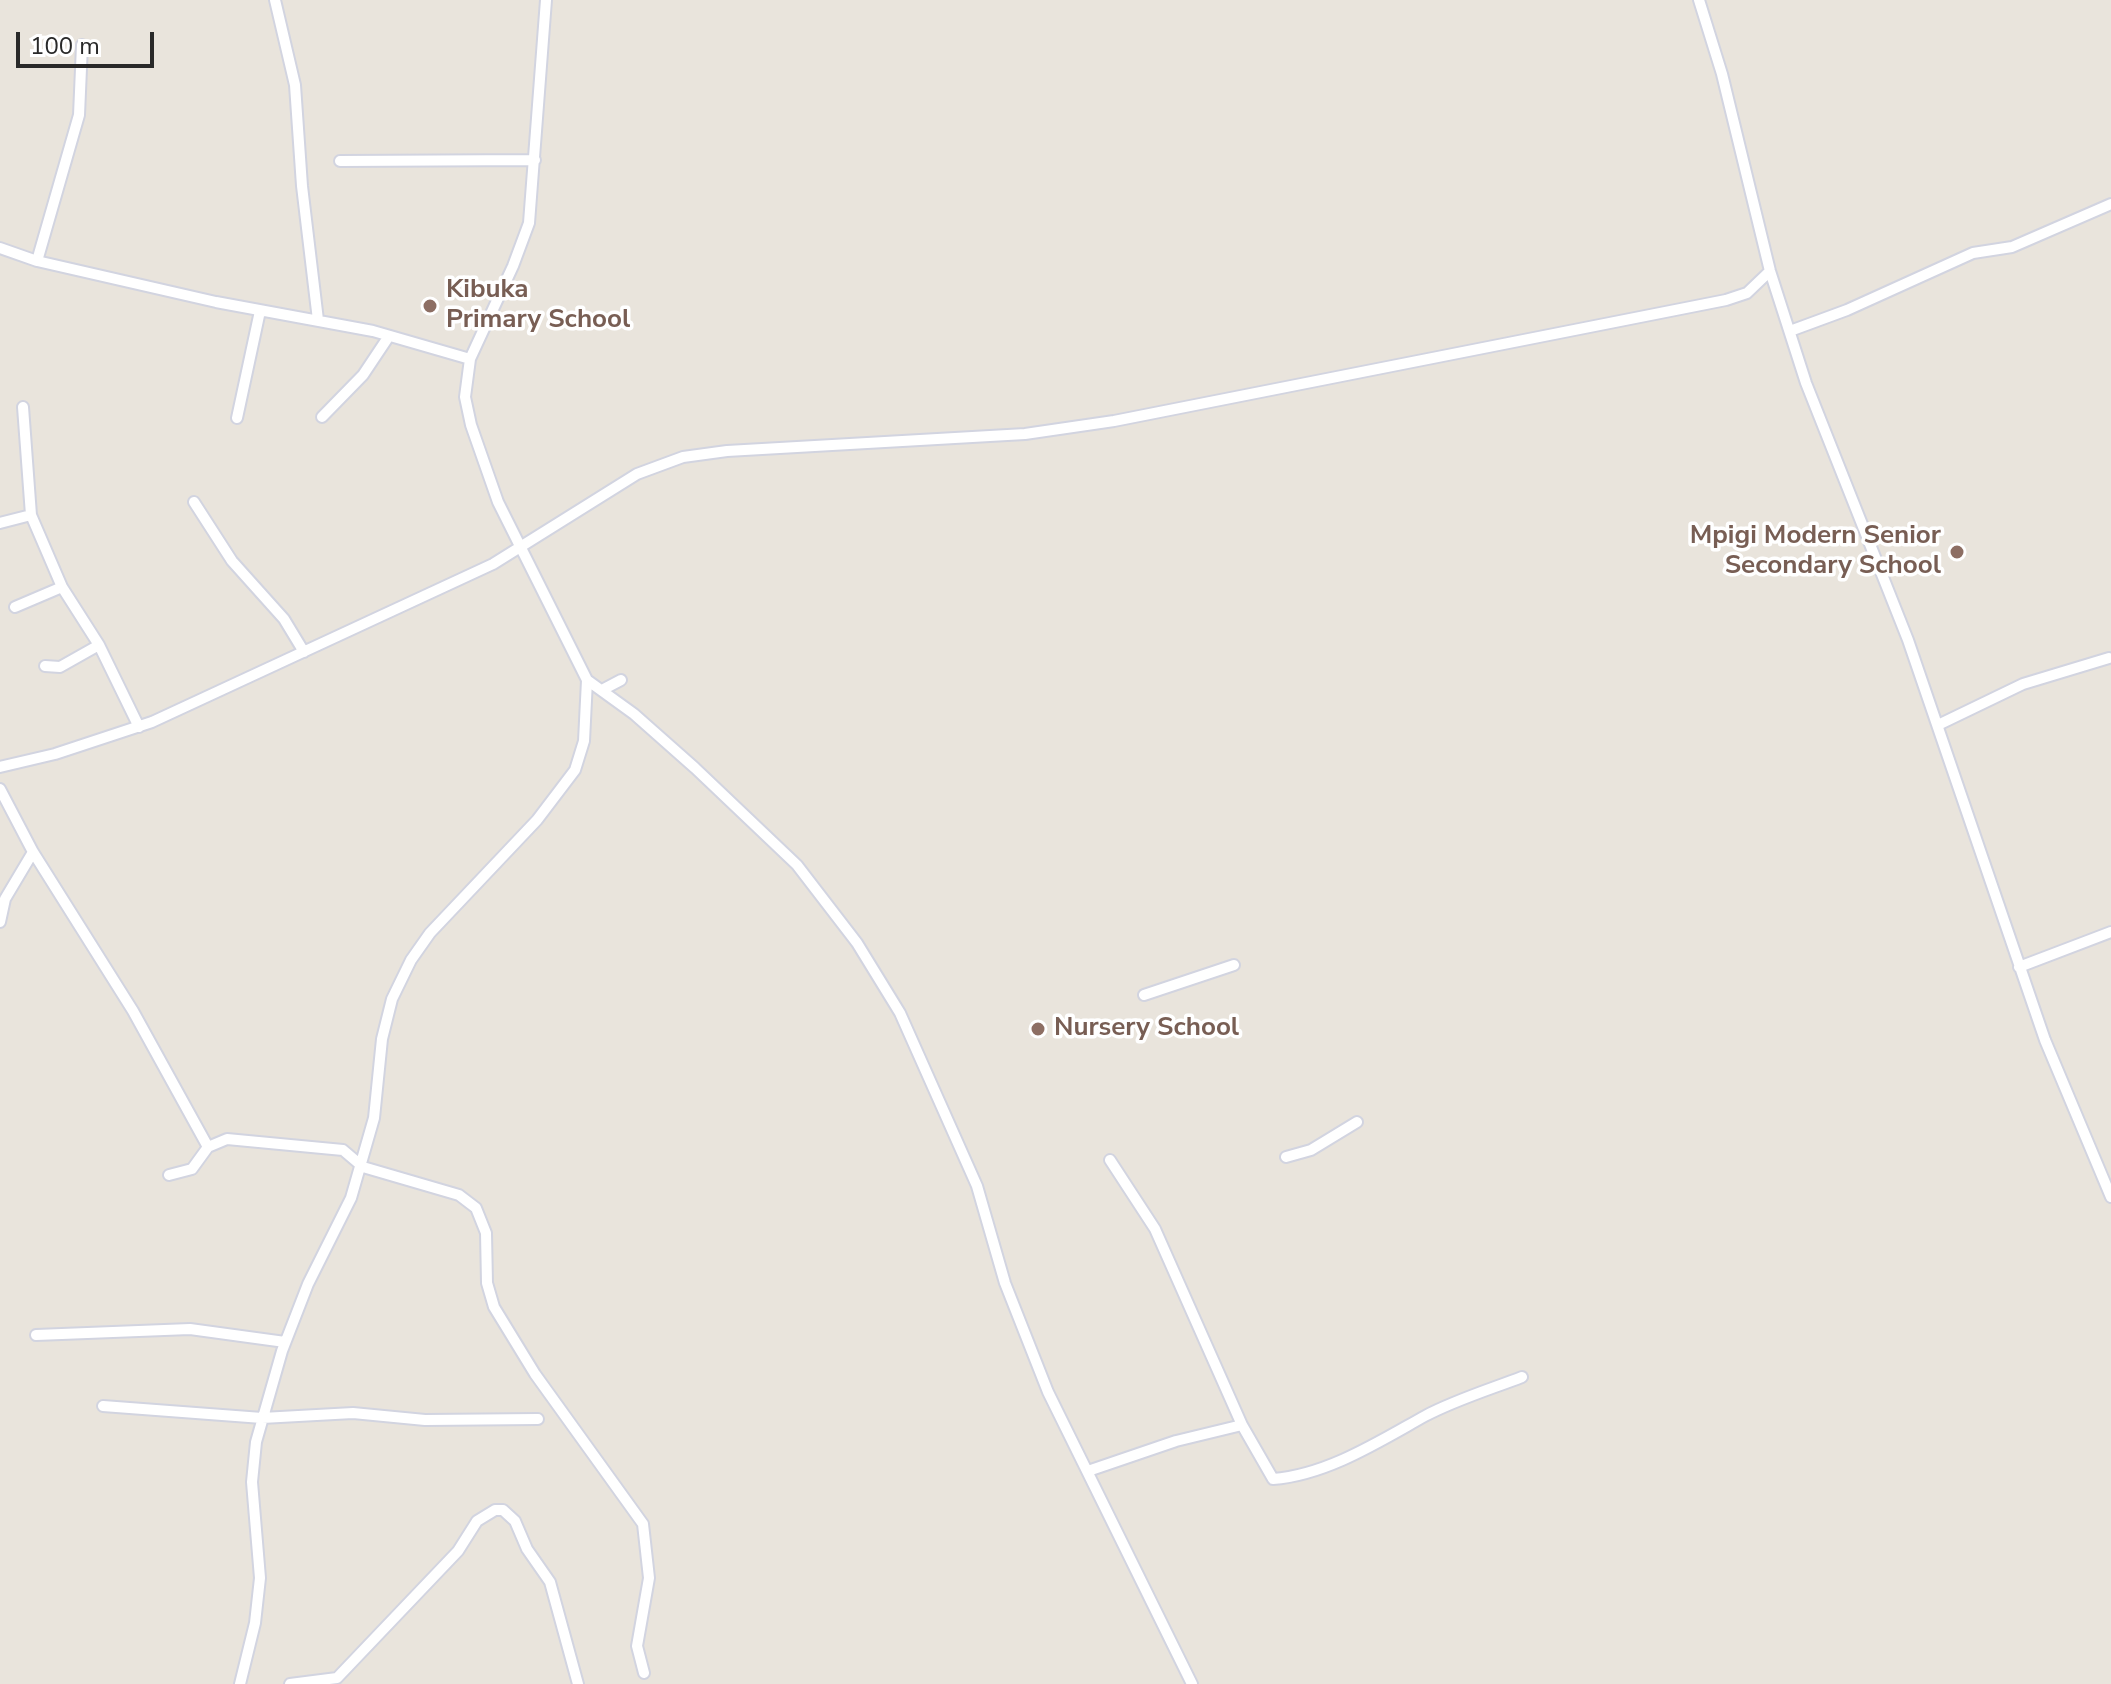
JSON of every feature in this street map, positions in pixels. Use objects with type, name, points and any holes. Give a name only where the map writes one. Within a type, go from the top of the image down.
[{"type":"street","points":[[275,0],[295,85],[302,186],[318,320]]},
{"type":"street","points":[[546,0],[529,223],[470,359],[465,397],[471,425],[498,502],[587,680],[758,825],[797,865],[863,953],[900,1013],[971,1172],[1005,1283],[1042,1379],[1192,1684]]},
{"type":"street","points":[[1699,0],[1722,74],[1770,271],[1806,383],[1872,542],[2051,1055],[2111,1197]]},
{"type":"street","points":[[37,261],[79,115],[82,45]]},
{"type":"street","points":[[340,161],[535,160]]},
{"type":"street","points":[[1790,331],[1847,310],[1973,253],[2012,247],[2111,204]]},
{"type":"street","points":[[0,248],[37,261],[260,311],[389,336],[470,359]]},
{"type":"street","points":[[0,767],[55,754],[139,727],[493,564],[637,474],[683,457],[1025,434],[1114,421],[1726,300],[1747,293],[1770,271]]},
{"type":"street","points":[[237,418],[260,311]]},
{"type":"street","points":[[322,417],[343,400],[389,336]]},
{"type":"street","points":[[23,407],[31,515],[62,587],[99,645],[139,727]]},
{"type":"street","points":[[194,502],[232,561],[284,619],[304,652]]},
{"type":"street","points":[[0,523],[31,515]]},
{"type":"street","points":[[15,607],[62,587]]},
{"type":"street","points":[[45,666],[60,667],[99,645]]},
{"type":"street","points":[[1938,725],[2023,684],[2109,658]]},
{"type":"street","points":[[240,1684],[258,1606],[259,1558],[252,1482],[262,1418],[285,1342],[308,1284],[351,1198],[374,1118],[382,1039],[392,999],[411,960],[430,933],[537,820],[575,770],[584,741],[587,680]]},
{"type":"street","points":[[602,690],[621,680]]},
{"type":"street","points":[[0,789],[33,852],[133,1011],[208,1147]]},
{"type":"street","points":[[0,922],[5,899],[33,852]]},
{"type":"street","points":[[2019,967],[2111,932]]},
{"type":"street","points":[[1144,995],[1234,965]]},
{"type":"street","points":[[1286,1157],[1311,1150],[1357,1122]]},
{"type":"street","points":[[169,1175],[192,1169],[208,1147],[227,1139],[254,1139],[343,1150],[361,1164],[459,1195],[481,1215],[486,1233],[487,1283],[494,1307],[535,1374],[643,1524],[649,1578],[637,1646],[644,1673]]},
{"type":"street","points":[[1110,1160],[1155,1229],[1242,1425],[1273,1479],[1292,1477],[1392,1437],[1427,1415],[1522,1377]]},
{"type":"street","points":[[36,1335],[190,1329],[285,1342]]},
{"type":"street","points":[[103,1406],[262,1418],[353,1413],[425,1420],[538,1419]]},
{"type":"street","points":[[1088,1471],[1176,1441],[1242,1425]]},
{"type":"street","points":[[290,1684],[337,1678],[458,1551],[477,1521],[495,1510],[503,1510],[515,1521],[527,1549],[550,1582],[578,1684]]},
{"type":"place","name":"Kibuka Primary School","points":[[430,306]]},
{"type":"place","name":"Mpigi Modern Senior Secondary School","points":[[1957,552]]},
{"type":"place","name":"Nursery School","points":[[1038,1029]]}]
